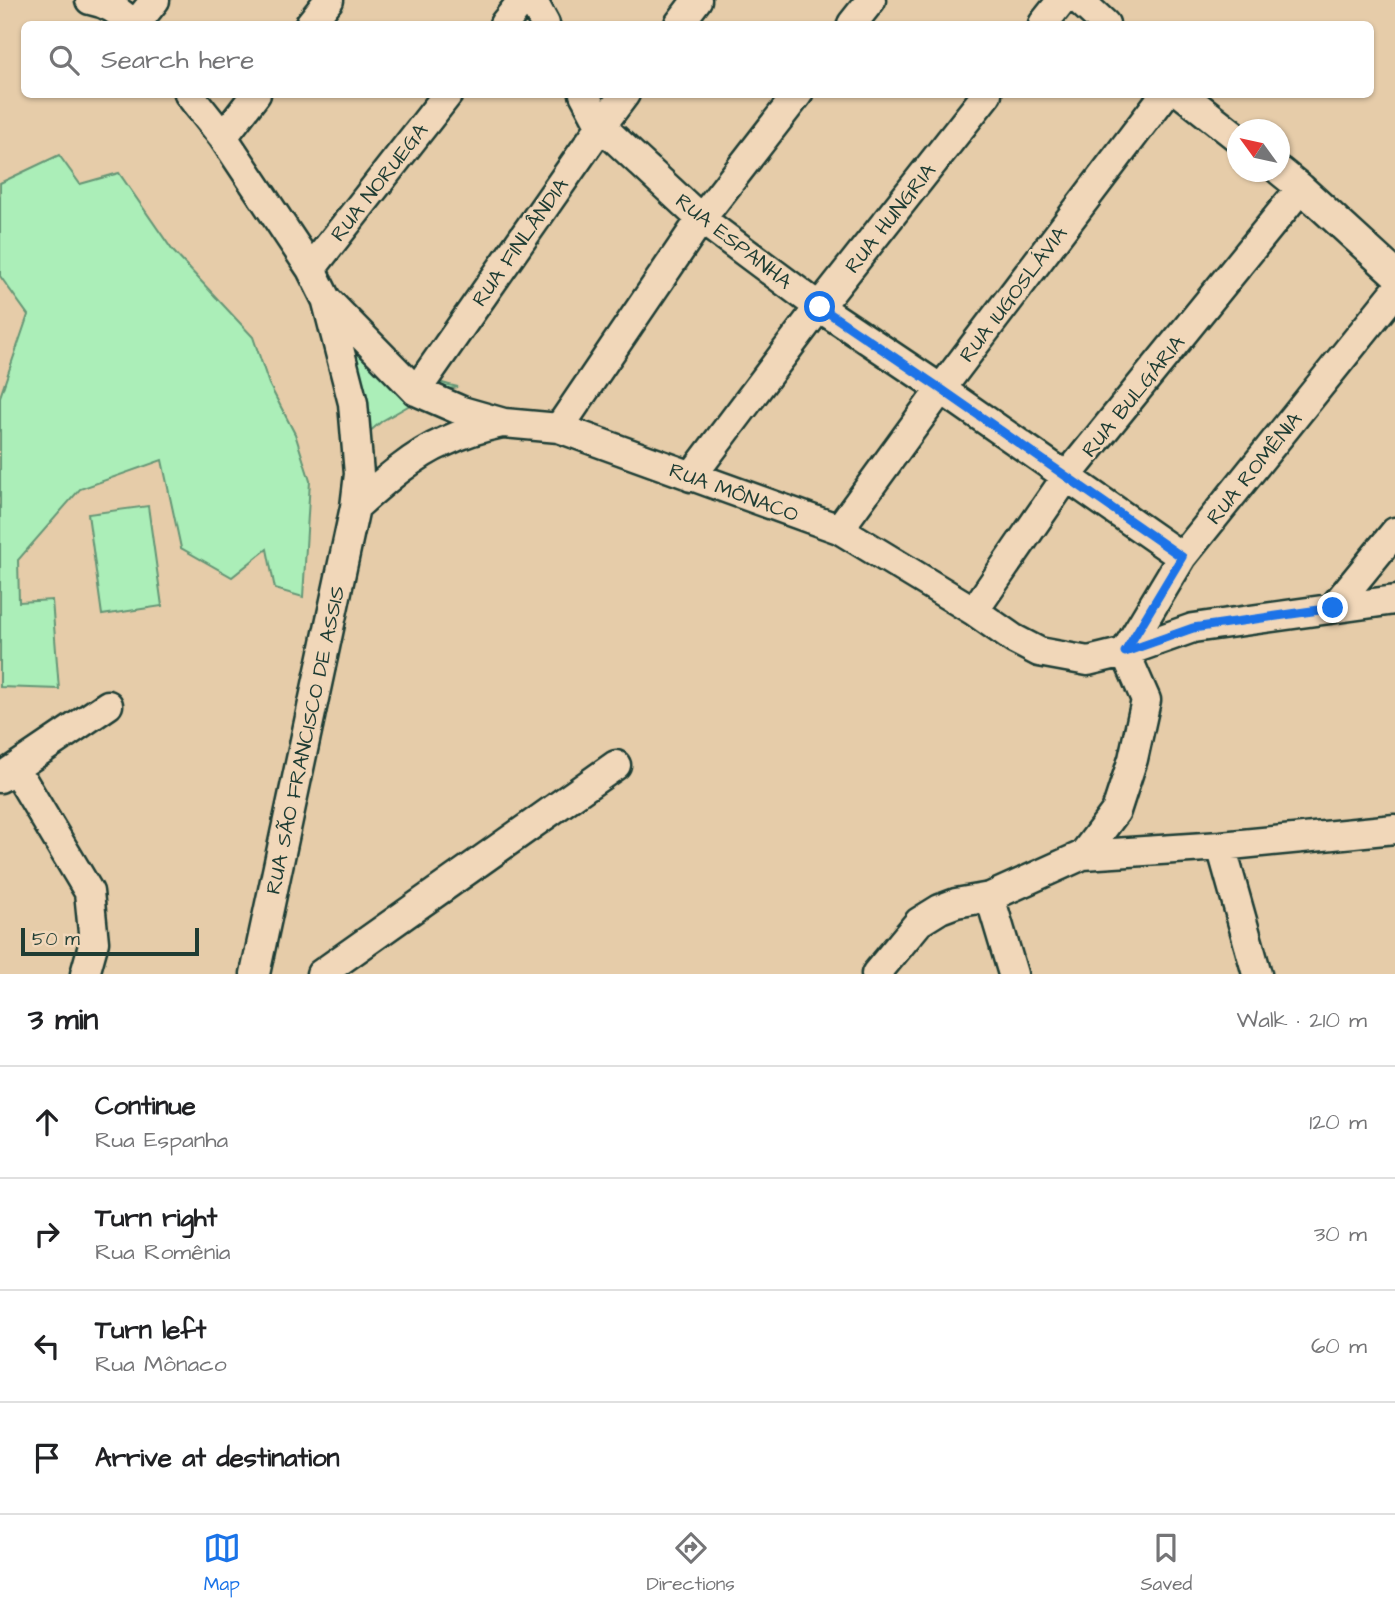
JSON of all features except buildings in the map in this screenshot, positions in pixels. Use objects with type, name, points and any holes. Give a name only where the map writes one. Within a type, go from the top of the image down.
[{"type":"street","points":[[95,0],[131,21]]},
{"type":"street","points":[[138,21],[155,0]]},
{"type":"street","points":[[312,21],[329,0]]},
{"type":"street","points":[[506,21],[523,0]]},
{"type":"street","points":[[532,0],[543,21]]},
{"type":"street","points":[[681,21],[697,0]]},
{"type":"street","points":[[854,21],[871,0]]},
{"type":"street","points":[[1045,21],[1062,0]]},
{"type":"street","points":[[1079,0],[1102,21]]},
{"type":"street","name":"RUA MÔNACO","points":[[192,98],[223,137],[311,269],[326,299],[416,391],[462,411],[504,423],[559,428],[839,529],[1039,652],[1088,661],[1125,652],[1193,628],[1395,600]]},
{"type":"street","points":[[223,137],[253,98]]},
{"type":"street","name":"RUA NORUEGA","points":[[311,269],[445,98]]},
{"type":"street","name":"RUA ESPANHA","points":[[586,98],[601,126],[701,219],[820,307],[1182,557]]},
{"type":"street","name":"RUA FINLÂNDIA","points":[[416,391],[622,98]]},
{"type":"street","points":[[559,428],[701,219],[795,98]]},
{"type":"street","name":"RUA HUNGRIA","points":[[691,477],[984,98]]},
{"type":"street","name":"RUA IUGOSLÁVIA","points":[[839,529],[941,389],[1162,98]]},
{"type":"street","points":[[1187,98],[1227,130]]},
{"type":"street","points":[[1290,180],[1395,275]]},
{"type":"street","name":"RUA BULGÁRIA","points":[[974,611],[1067,476],[1301,188]]},
{"type":"street","name":"RUA ROMÊNIA","points":[[1125,652],[1182,557],[1395,292]]},
{"type":"street","name":"RUA SÃO FRANCISCO DE ASSIS","points":[[255,974],[355,507],[359,474],[352,403],[326,299]]},
{"type":"street","points":[[355,507],[388,478],[442,442],[504,423]]},
{"type":"street","points":[[1333,608],[1395,532]]},
{"type":"street","points":[[1083,855],[1116,811],[1133,760],[1146,701],[1125,652]]},
{"type":"street","points":[[85,974],[94,942],[89,892],[7,773],[108,705]]},
{"type":"street","points":[[321,974],[616,765]]},
{"type":"street","points":[[876,974],[919,922],[940,909],[956,903],[990,897],[1083,855],[1221,846],[1395,829]]},
{"type":"street","points":[[1221,846],[1257,974]]},
{"type":"street","points":[[990,897],[1013,974]]},
{"type":"green space","points":[[59,155],[80,184],[119,173],[173,251],[253,337],[269,384],[295,434],[310,481],[303,597],[275,589],[267,549],[232,577],[181,548],[162,460],[80,489],[18,560],[19,602],[52,600],[59,689],[0,687],[0,397],[28,315],[0,276],[0,183]]},
{"type":"green space","points":[[352,342],[417,374],[458,387],[431,393],[382,421],[361,439],[360,378]]},
{"type":"green space","points":[[148,506],[162,606],[102,615],[88,514]]},
{"type":"route","points":[[820,307],[1182,557],[1125,652],[1193,628],[1333,608]]}]
